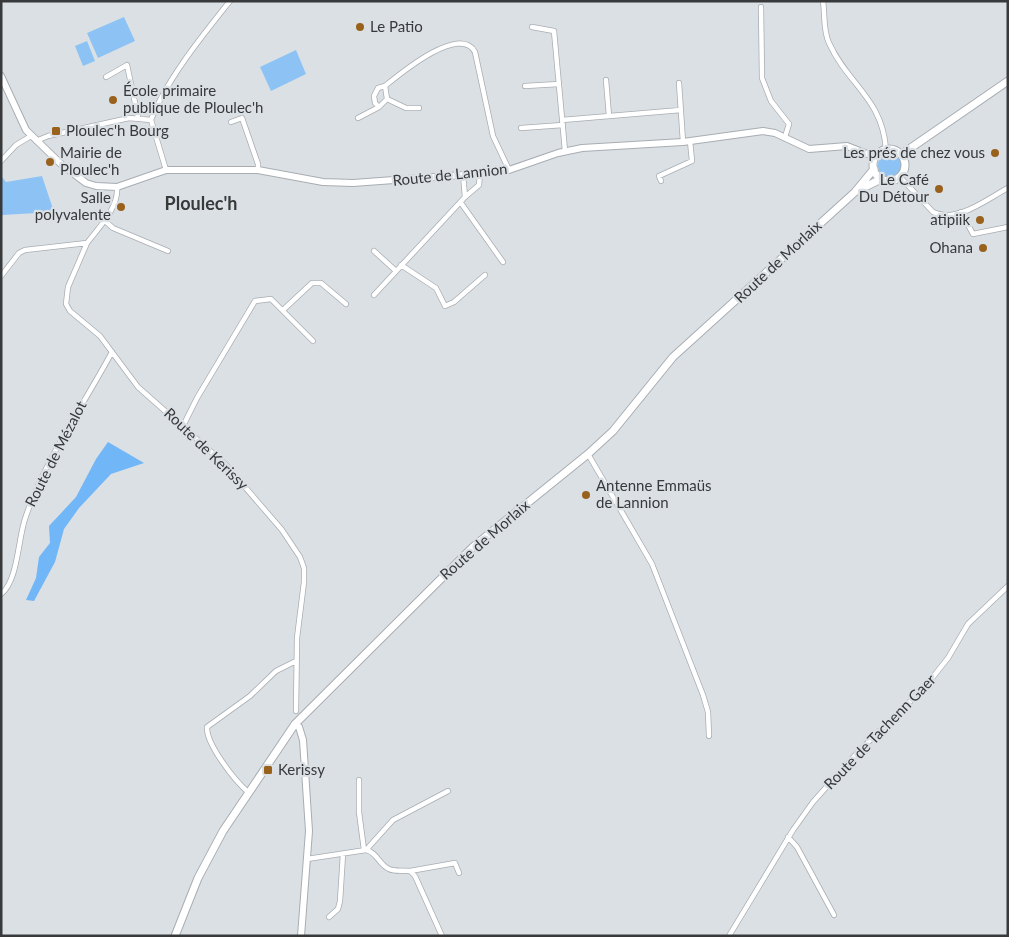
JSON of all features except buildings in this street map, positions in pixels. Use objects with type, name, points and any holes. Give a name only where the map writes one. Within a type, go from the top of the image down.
[{"type":"main road","points":[[902,154],[1008,81]]},
{"type":"main road","points":[[886,149],[892,149],[902,154],[906,166],[900,177],[891,181],[881,179],[874,169],[875,157],[886,149]]},
{"type":"main road","name":"Route de Morlaix","points":[[175,936],[208,859],[248,792],[296,724],[473,547],[588,454],[612,431],[673,357],[855,192],[874,169]]},
{"type":"main road","name":"Route de Morlaix","points":[[855,192],[881,179]]},
{"type":"street","points":[[166,170],[151,120],[157,105],[192,50],[230,1]]},
{"type":"street","points":[[824,1],[828,41],[875,108],[884,130],[886,149]]},
{"type":"street","points":[[761,7],[762,78],[771,100],[789,124],[785,137]]},
{"type":"street","points":[[532,27],[554,32],[565,151]]},
{"type":"street","points":[[379,107],[375,103],[374,96],[378,88],[385,86],[411,65],[454,43],[463,42],[472,45],[493,136],[508,170]]},
{"type":"street","points":[[106,77],[127,65],[138,117]]},
{"type":"street","points":[[1,76],[20,119],[34,138],[61,164],[86,182],[96,186],[117,187],[114,203],[105,221],[87,243],[25,250],[19,253],[1,276]]},
{"type":"street","points":[[606,80],[609,116]]},
{"type":"street","points":[[525,86],[560,84]]},
{"type":"street","points":[[661,181],[659,176],[692,161],[681,110],[679,84]]},
{"type":"street","points":[[385,86],[387,99]]},
{"type":"street","points":[[358,118],[379,107],[387,99]]},
{"type":"street","points":[[387,99],[406,108],[419,108]]},
{"type":"street","points":[[521,128],[609,116],[681,110]]},
{"type":"street","points":[[1,161],[16,145],[34,138],[138,117],[151,120]]},
{"type":"street","points":[[230,122],[242,118],[258,164],[258,170]]},
{"type":"street","name":"Route de Lannion","points":[[117,187],[166,170],[258,170],[336,182],[387,181],[480,173],[508,170],[565,151],[687,142],[763,131],[785,137],[809,148],[847,146],[875,157]]},
{"type":"street","points":[[374,295],[466,197],[479,186],[480,173]]},
{"type":"street","points":[[463,174],[466,197]]},
{"type":"street","points":[[900,177],[933,212],[949,216],[961,212],[1008,188]]},
{"type":"street","points":[[461,203],[503,262]]},
{"type":"street","points":[[961,212],[973,234],[1008,227]]},
{"type":"street","points":[[105,221],[113,228],[168,251]]},
{"type":"street","name":"Route de Kerissy","points":[[87,243],[68,287],[66,304],[75,316],[100,336],[138,387],[226,465],[282,530],[300,557],[304,568],[304,582],[296,661],[296,711]]},
{"type":"street","points":[[374,251],[396,270]]},
{"type":"street","points":[[401,265],[436,288],[445,306],[454,302],[485,275]]},
{"type":"street","points":[[283,310],[312,283],[322,282],[346,304]]},
{"type":"street","points":[[183,426],[197,398],[255,301],[270,299],[313,341]]},
{"type":"street","name":"Route de Mézalot","points":[[1,594],[10,584],[20,537],[33,496],[85,398],[112,352]]},
{"type":"street","points":[[588,454],[643,545],[662,584],[703,695],[708,712],[709,736]]},
{"type":"street","name":"Route de Tachenn Gaer","points":[[729,936],[788,837],[814,802],[858,752],[940,670],[968,624],[1008,586]]},
{"type":"street","points":[[248,792],[229,771],[207,735],[208,727],[250,696],[276,671],[296,661]]},
{"type":"street","points":[[296,724],[303,740],[310,831],[301,936]]},
{"type":"street","points":[[359,780],[357,783],[359,812],[365,850]]},
{"type":"street","points":[[365,850],[393,820],[448,791]]},
{"type":"street","points":[[788,837],[797,847],[834,915]]},
{"type":"street","points":[[307,859],[365,850],[373,852],[385,867],[392,871],[410,871],[454,863],[459,873]]},
{"type":"street","points":[[329,917],[338,909],[340,901],[343,854]]},
{"type":"street","points":[[410,871],[415,876],[442,936]]},
{"type":"shaded area","points":[[124,17],[135,41],[98,58],[87,33]]},
{"type":"shaded area","points":[[87,41],[95,61],[83,66],[75,46]]},
{"type":"shaded area","points":[[296,50],[306,74],[271,91],[260,67]]},
{"type":"shaded area","points":[[891,152],[900,156],[904,165],[900,174],[891,178],[882,174],[878,165],[882,156]]},
{"type":"shaded area","points":[[1,176],[6,182],[42,176],[54,212],[2,215]]},
{"type":"shaded area","points":[[108,442],[144,463],[111,474],[79,508],[64,529],[55,562],[34,601],[26,600],[36,578],[39,557],[50,543],[49,526],[76,497],[96,459]]},
{"type":"place","name":"Le Patio","points":[[360,27]]},
{"type":"place","name":"École primaire publique de Ploulec'h","points":[[113,100]]},
{"type":"place","name":"Ploulec'h Bourg","points":[[56,131]]},
{"type":"place","name":"Les prés de chez vous","points":[[995,153]]},
{"type":"place","name":"Mairie de Ploulec'h","points":[[50,162]]},
{"type":"place","name":"Le Café Du Détour","points":[[939,189]]},
{"type":"place","name":"Salle polyvalente","points":[[121,207]]},
{"type":"place","name":"atipiik","points":[[980,220]]},
{"type":"place","name":"Ohana","points":[[983,248]]},
{"type":"place","name":"Antenne Emmaüs de Lannion","points":[[586,495]]},
{"type":"place","name":"Kerissy","points":[[268,770]]},
{"type":"district","name":"Ploulec'h","points":[[201,204]]}]
